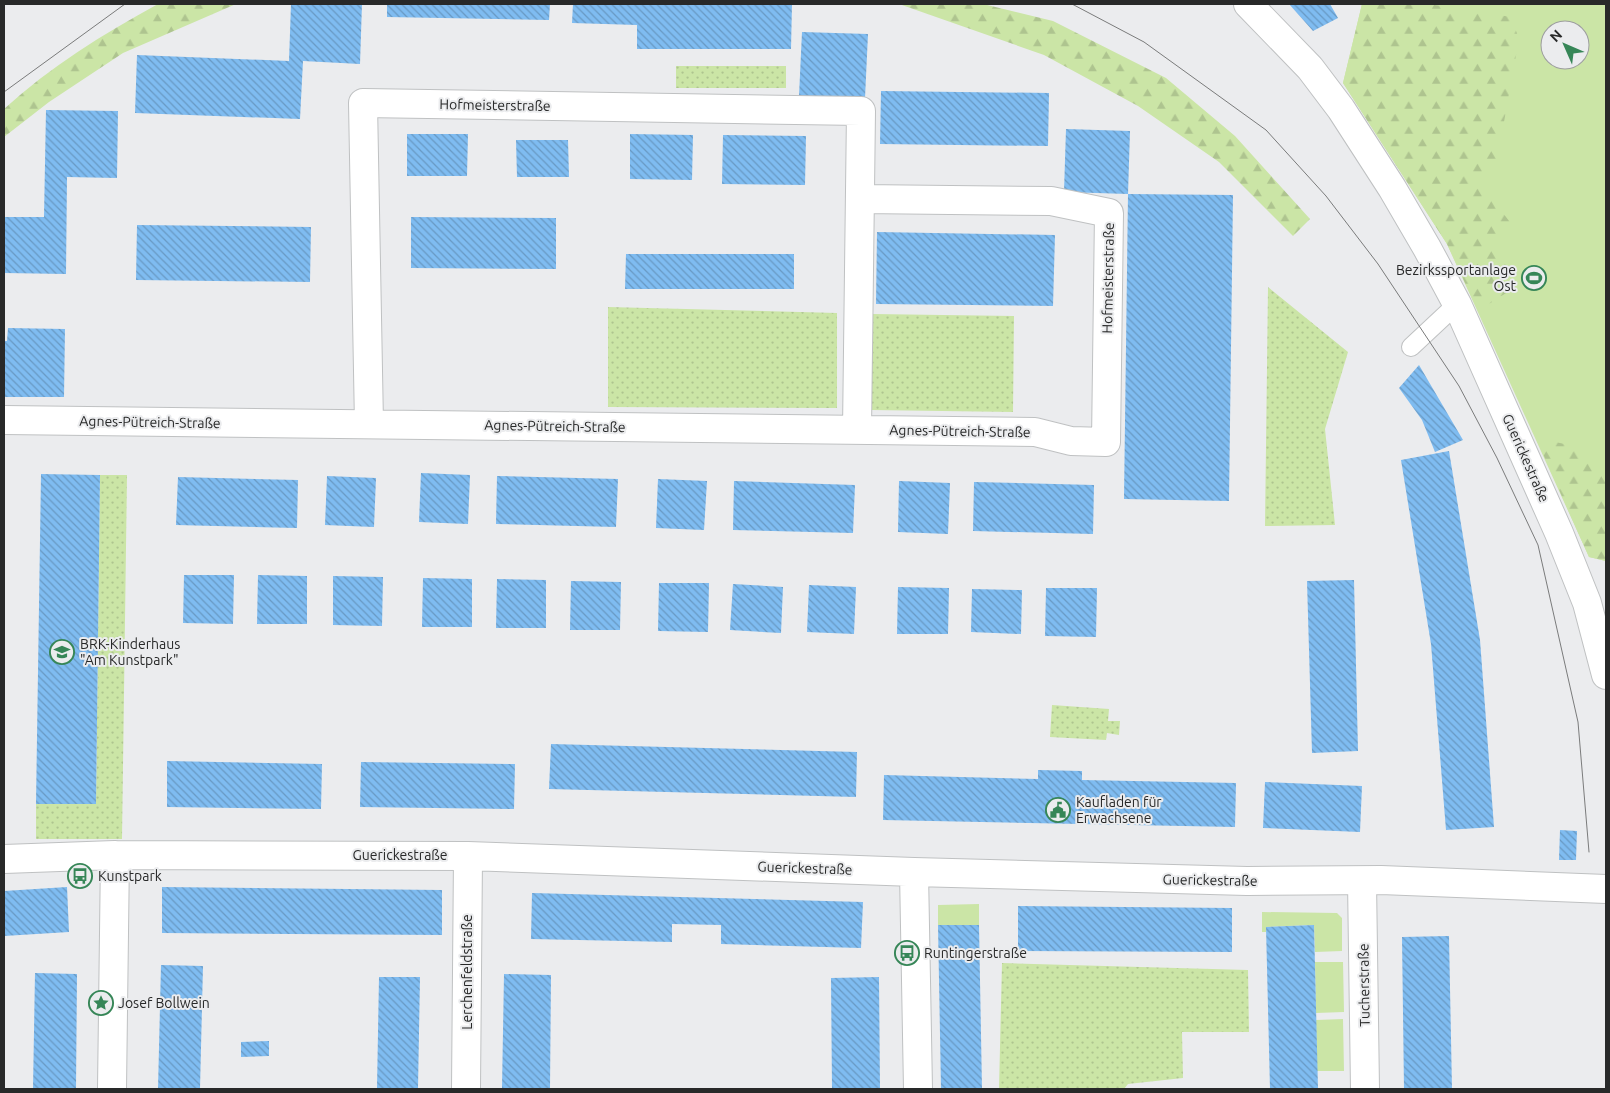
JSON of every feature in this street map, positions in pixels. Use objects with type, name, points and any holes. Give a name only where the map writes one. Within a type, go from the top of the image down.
[{"type":"street","name":"Guerickestraße","points":[[1248,4],[1310,68],[1341,109],[1392,188],[1457,304],[1584,594],[1606,675]]},
{"type":"street","name":"Hofmeisterstraße","points":[[369,424],[363,103],[860,111],[857,430]]},
{"type":"street","name":"Hofmeisterstraße","points":[[860,199],[1051,201],[1109,213],[1106,442]]},
{"type":"street","name":"Agnes-Pütreich-Straße","points":[[4,420],[1035,432],[1071,440],[1106,442]]},
{"type":"street","name":"Guerickestraße","points":[[4,858],[115,855],[468,856],[914,872],[1247,881],[1362,881],[1606,889]]},
{"type":"street","points":[[112,1089],[115,855]]},
{"type":"street","name":"Lerchenfeldstraße","points":[[466,1089],[468,856]]},
{"type":"street","points":[[914,872],[918,1089]]},
{"type":"street","name":"Tucherstraße","points":[[1362,881],[1365,1089]]},
{"type":"lane","points":[[1411,347],[1457,304]]},
{"type":"green space","points":[[158,4],[236,4],[123,53],[49,102],[4,137],[4,109],[58,65],[117,27]]},
{"type":"green space","points":[[899,4],[983,4],[1053,21],[1166,78],[1235,136],[1310,219],[1293,236],[1219,162],[1138,106],[1044,55]]},
{"type":"green space","name":"Bezirkssportanlage Ost","points":[[1362,4],[1606,4],[1606,561],[1589,557],[1447,244],[1343,83]]},
{"type":"green space","points":[[1362,4],[1428,4],[1511,17],[1519,39],[1496,166],[1482,188],[1511,223],[1496,247],[1517,286],[1478,311],[1447,244],[1343,83]]},
{"type":"green space","points":[[676,66],[786,66],[786,88],[676,88]]},
{"type":"green space","points":[[1268,287],[1348,352],[1325,429],[1335,525],[1265,526]]},
{"type":"green space","points":[[608,307],[837,313],[837,408],[608,407]]},
{"type":"green space","points":[[873,314],[1014,316],[1013,412],[871,410]]},
{"type":"green space","points":[[1536,438],[1579,447],[1606,471],[1606,561],[1589,557]]},
{"type":"green space","points":[[100,475],[127,475],[122,839],[36,839],[36,804],[96,804]]},
{"type":"green space","points":[[1052,705],[1109,709],[1108,721],[1120,721],[1119,735],[1107,733],[1106,740],[1050,737]]},
{"type":"green space","points":[[979,904],[979,925],[938,925],[938,905]]},
{"type":"green space","points":[[1262,912],[1337,913],[1342,918],[1342,951],[1315,952],[1314,925],[1266,927],[1266,932],[1262,932]]},
{"type":"green space","points":[[1315,962],[1343,962],[1344,1012],[1316,1013]]},
{"type":"green space","points":[[1002,963],[1248,970],[1249,1032],[1182,1032],[1183,1078],[1128,1084],[1124,1089],[999,1089]]},
{"type":"green space","points":[[1343,1019],[1344,1071],[1317,1071],[1316,1020]]},
{"type":"building","points":[[291,4],[362,4],[360,64],[303,61],[300,119],[135,113],[137,55],[289,61]]},
{"type":"building","points":[[387,4],[550,4],[549,20],[387,17]]},
{"type":"building","points":[[573,4],[792,4],[791,49],[637,49],[637,25],[572,23]]},
{"type":"building","points":[[1289,4],[1330,4],[1338,18],[1313,31]]},
{"type":"building","points":[[802,32],[868,34],[865,98],[799,96]]},
{"type":"building","points":[[881,91],[1049,93],[1048,146],[880,144]]},
{"type":"building","points":[[46,110],[118,111],[117,178],[67,177],[66,274],[4,273],[4,217],[44,217]]},
{"type":"building","points":[[1066,129],[1130,131],[1128,194],[1064,192]]},
{"type":"building","points":[[407,134],[468,134],[467,176],[407,176]]},
{"type":"building","points":[[630,134],[693,135],[692,180],[630,179]]},
{"type":"building","points":[[723,135],[806,136],[805,185],[722,184]]},
{"type":"building","points":[[516,140],[568,140],[569,177],[517,177]]},
{"type":"building","points":[[1128,194],[1233,195],[1229,501],[1124,499]]},
{"type":"building","points":[[411,217],[556,218],[556,269],[411,268]]},
{"type":"building","points":[[137,225],[311,227],[310,282],[136,280]]},
{"type":"building","points":[[877,232],[1055,235],[1053,306],[876,304]]},
{"type":"building","points":[[626,254],[794,254],[794,289],[625,289]]},
{"type":"building","points":[[8,328],[65,329],[64,397],[4,397],[4,341],[7,341]]},
{"type":"building","points":[[1419,365],[1463,440],[1435,452],[1422,420],[1399,388]]},
{"type":"building","points":[[1449,451],[1480,640],[1494,827],[1446,830],[1431,644],[1401,460]]},
{"type":"building","points":[[421,473],[470,475],[468,524],[419,522]]},
{"type":"building","points":[[41,474],[100,475],[96,804],[36,804]]},
{"type":"building","points":[[327,476],[376,478],[374,527],[325,525]]},
{"type":"building","points":[[497,476],[618,479],[616,527],[496,524]]},
{"type":"building","points":[[178,477],[298,480],[297,528],[176,525]]},
{"type":"building","points":[[658,479],[707,481],[704,530],[656,528]]},
{"type":"building","points":[[734,481],[855,485],[853,533],[733,530]]},
{"type":"building","points":[[899,481],[950,483],[948,534],[898,532]]},
{"type":"building","points":[[974,482],[1094,485],[1093,534],[973,531]]},
{"type":"building","points":[[184,575],[234,575],[233,624],[183,623]]},
{"type":"building","points":[[258,575],[307,576],[307,624],[257,624]]},
{"type":"building","points":[[333,576],[383,577],[382,626],[333,625]]},
{"type":"building","points":[[423,578],[472,579],[472,627],[422,627]]},
{"type":"building","points":[[497,579],[546,580],[546,628],[496,628]]},
{"type":"building","points":[[1354,580],[1358,751],[1312,753],[1307,581]]},
{"type":"building","points":[[571,581],[621,582],[620,630],[570,630]]},
{"type":"building","points":[[659,583],[709,583],[708,632],[658,631]]},
{"type":"building","points":[[733,584],[783,587],[781,633],[730,630]]},
{"type":"building","points":[[809,585],[856,587],[854,634],[807,632]]},
{"type":"building","points":[[898,587],[949,588],[948,634],[897,634]]},
{"type":"building","points":[[1046,588],[1097,588],[1096,637],[1045,636]]},
{"type":"building","points":[[972,589],[1022,590],[1021,634],[971,632]]},
{"type":"building","points":[[551,744],[857,752],[856,797],[549,789]]},
{"type":"building","points":[[167,761],[322,764],[321,809],[167,807]]},
{"type":"building","points":[[361,762],[515,764],[514,809],[360,807]]},
{"type":"building","points":[[1038,770],[1082,771],[1082,780],[1236,783],[1235,827],[883,820],[884,775],[1038,779]]},
{"type":"building","points":[[1265,782],[1362,786],[1360,832],[1263,828]]},
{"type":"building","points":[[1560,830],[1577,831],[1576,860],[1559,860]]},
{"type":"building","points":[[67,887],[69,932],[4,936],[4,891]]},
{"type":"building","points":[[162,887],[442,890],[442,935],[162,933]]},
{"type":"building","points":[[532,893],[863,902],[861,948],[721,944],[721,925],[672,924],[672,942],[531,939]]},
{"type":"building","points":[[1018,906],[1232,908],[1232,952],[1018,951]]},
{"type":"building","points":[[938,925],[979,925],[982,1089],[941,1089]]},
{"type":"building","points":[[1314,925],[1318,1089],[1270,1089],[1266,927]]},
{"type":"building","points":[[1449,936],[1452,1089],[1404,1089],[1402,937]]},
{"type":"building","points":[[161,965],[203,966],[200,1089],[158,1089]]},
{"type":"building","points":[[35,973],[77,974],[76,1089],[33,1089]]},
{"type":"building","points":[[504,974],[551,975],[550,1089],[502,1089]]},
{"type":"building","points":[[379,977],[420,977],[418,1088],[377,1088]]},
{"type":"building","points":[[879,977],[880,1089],[832,1089],[831,978]]},
{"type":"building","points":[[269,1041],[269,1056],[241,1057],[241,1042]]},
{"type":"tram line","points":[[4,92],[125,4]]},
{"type":"tram line","points":[[1072,4],[1144,42],[1266,130],[1326,196],[1378,264],[1459,386],[1497,458],[1538,545],[1578,722],[1589,852]]},
{"type":"place","name":"Bezirkssportanlage Ost","points":[[1534,278]]},
{"type":"place","name":"BRK-Kinderhaus \"Am Kunstpark\"","points":[[62,652]]},
{"type":"place","name":"Kaufladen für Erwachsene","points":[[1058,810]]},
{"type":"place","name":"Kunstpark","points":[[80,876]]},
{"type":"place","name":"Runtingerstraße","points":[[907,953]]},
{"type":"place","name":"Josef Bollwein","points":[[101,1003]]}]
